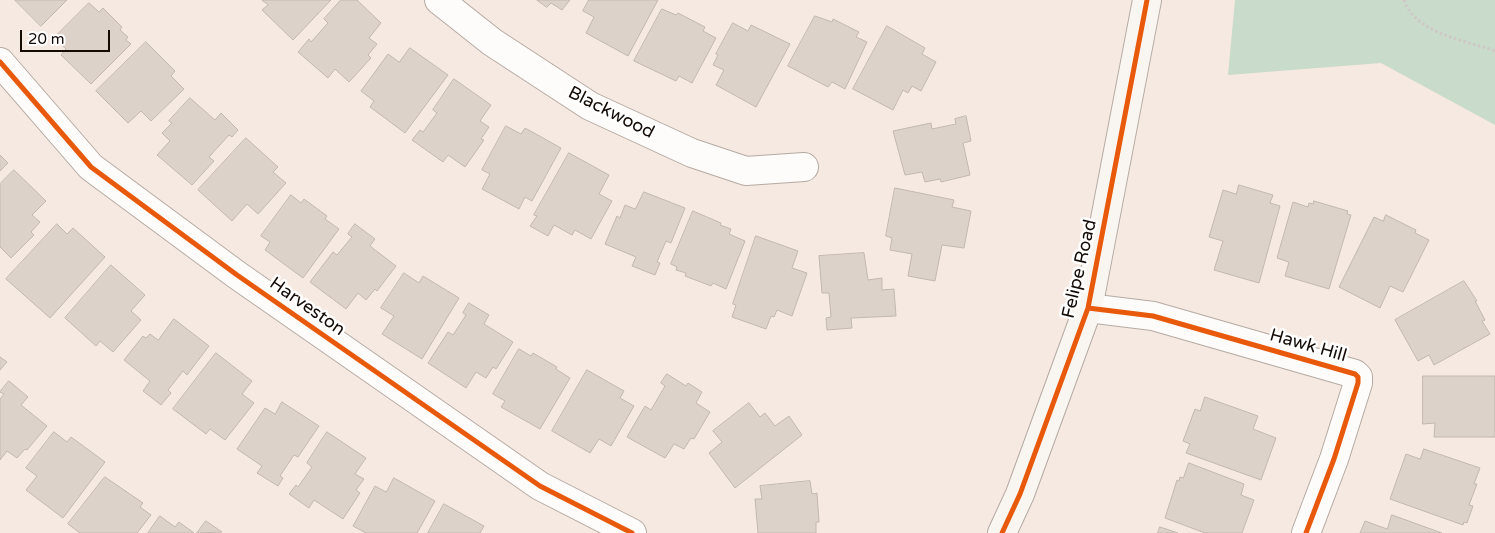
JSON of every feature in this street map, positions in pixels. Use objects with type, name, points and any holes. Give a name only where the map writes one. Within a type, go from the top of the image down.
[{"type":"main road","name":"Felipe Road","points":[[1002,533],[1020,494],[1088,308],[1147,0]]},
{"type":"street","name":"Blackwood","points":[[439,0],[492,42],[590,106],[692,153],[746,171],[804,167]]},
{"type":"street","name":"Harveston","points":[[0,62],[91,167],[237,275],[540,486],[632,533]]},
{"type":"street","name":"Hawk Hill","points":[[1088,308],[1153,316],[1355,374],[1358,377],[1358,383],[1334,459],[1306,533]]},
{"type":"path","points":[[1404,0],[1407,10],[1423,26],[1495,51]]},
{"type":"green space","points":[[1235,0],[1495,0],[1495,125],[1381,63],[1228,75]]},
{"type":"building","points":[[15,0],[67,0],[41,26]]},
{"type":"building","points":[[262,0],[331,0],[293,40],[262,10],[268,5]]},
{"type":"building","points":[[341,0],[357,0],[381,23],[369,38],[377,44],[368,55],[371,58],[349,82],[335,69],[328,78],[298,52],[309,39],[311,42],[328,23],[324,19]]},
{"type":"building","points":[[537,0],[570,0],[562,10],[551,3],[547,7]]},
{"type":"building","points":[[589,0],[658,0],[628,56],[586,33],[594,17],[583,11]]},
{"type":"building","points":[[89,3],[99,12],[103,8],[122,27],[120,30],[128,37],[126,40],[131,44],[91,84],[61,55],[66,49],[54,38]]},
{"type":"building","points":[[662,9],[676,15],[678,13],[705,27],[703,31],[716,38],[692,83],[679,76],[676,81],[634,61]]},
{"type":"building","points":[[815,16],[832,22],[833,19],[859,32],[856,37],[867,42],[845,89],[832,82],[828,87],[788,66]]},
{"type":"building","points":[[733,23],[748,31],[751,25],[790,44],[756,107],[716,85],[724,70],[713,65],[718,55],[716,54]]},
{"type":"building","points":[[887,26],[925,48],[922,54],[936,62],[921,91],[912,86],[908,93],[903,90],[893,110],[853,89]]},
{"type":"building","points":[[146,42],[175,71],[171,76],[184,89],[151,121],[141,111],[128,123],[96,91]]},
{"type":"building","points":[[410,48],[448,75],[405,133],[370,107],[374,101],[361,91],[388,54],[399,62]]},
{"type":"building","points":[[454,79],[491,105],[480,121],[489,127],[481,139],[484,140],[465,167],[448,155],[443,162],[412,140],[420,130],[423,132],[437,113],[433,110]]},
{"type":"building","points":[[190,98],[215,120],[221,113],[238,130],[232,137],[229,135],[209,157],[214,161],[192,185],[157,155],[170,141],[162,133],[172,123],[169,121]]},
{"type":"building","points":[[966,116],[971,141],[963,143],[970,175],[941,182],[940,179],[925,182],[922,172],[905,175],[893,131],[931,123],[932,129],[956,124],[955,119]]},
{"type":"building","points":[[506,126],[521,134],[525,128],[561,148],[532,201],[525,197],[519,209],[482,189],[490,174],[482,170]]},
{"type":"building","points":[[246,138],[278,167],[273,172],[286,183],[258,214],[247,204],[232,221],[198,190]]},
{"type":"building","points":[[569,153],[609,175],[599,194],[612,201],[591,239],[575,230],[572,235],[554,225],[548,236],[530,226],[537,216],[534,215]]},
{"type":"building","points":[[0,155],[8,163],[0,171]]},
{"type":"building","points":[[14,170],[46,201],[32,215],[40,222],[31,232],[34,235],[11,258],[0,247],[0,184]]},
{"type":"building","points":[[1239,185],[1273,195],[1270,203],[1280,206],[1259,283],[1214,270],[1223,241],[1209,237],[1223,190],[1236,194]]},
{"type":"building","points":[[895,188],[954,200],[952,207],[971,211],[964,248],[942,245],[935,281],[908,276],[912,254],[890,250],[892,238],[886,236]]},
{"type":"building","points":[[644,192],[685,208],[671,243],[666,241],[657,262],[660,263],[655,275],[632,266],[636,257],[605,244],[617,216],[620,218],[625,205],[635,209]]},
{"type":"building","points":[[291,195],[301,203],[304,199],[327,216],[325,219],[339,229],[303,278],[265,250],[270,242],[261,236]]},
{"type":"building","points":[[1314,201],[1348,211],[1347,214],[1351,215],[1329,289],[1285,276],[1289,262],[1277,258],[1293,202],[1308,207],[1309,203],[1313,204]]},
{"type":"building","points":[[693,211],[721,223],[720,225],[731,229],[729,234],[745,241],[726,289],[713,283],[711,286],[685,276],[686,273],[676,270],[677,267],[671,264]]},
{"type":"building","points":[[1386,215],[1416,230],[1415,233],[1429,240],[1403,292],[1390,286],[1380,308],[1339,287],[1374,217],[1383,221]]},
{"type":"building","points":[[57,224],[67,234],[73,228],[105,257],[50,318],[6,279]]},
{"type":"building","points":[[355,224],[375,239],[370,246],[396,266],[377,291],[375,289],[366,300],[358,293],[346,309],[310,282],[333,252],[337,255],[352,237],[348,234]]},
{"type":"building","points":[[756,236],[798,251],[792,268],[807,273],[792,316],[777,310],[774,317],[771,316],[766,329],[732,317],[736,305],[733,304]]},
{"type":"building","points":[[864,253],[868,280],[882,278],[882,290],[894,289],[896,316],[851,318],[852,328],[827,330],[826,318],[831,317],[829,293],[822,293],[819,256]]},
{"type":"building","points":[[111,265],[145,295],[131,311],[141,320],[113,352],[100,341],[96,346],[65,318]]},
{"type":"building","points":[[404,273],[419,283],[423,276],[459,298],[422,359],[382,334],[394,316],[381,308]]},
{"type":"building","points":[[1464,281],[1477,301],[1475,301],[1485,320],[1482,321],[1490,334],[1434,365],[1429,355],[1418,361],[1395,320]]},
{"type":"building","points":[[469,303],[489,315],[484,324],[513,342],[496,369],[493,367],[486,378],[476,372],[466,388],[428,363],[448,332],[453,335],[466,315],[463,313]]},
{"type":"building","points":[[174,319],[209,346],[187,375],[183,371],[168,390],[171,393],[161,405],[143,391],[150,381],[124,360],[143,336],[146,338],[150,334],[158,340]]},
{"type":"building","points":[[519,349],[531,356],[533,353],[557,367],[556,369],[570,378],[540,429],[501,407],[505,401],[493,394]]},
{"type":"building","points":[[216,353],[252,381],[242,394],[254,403],[225,440],[210,429],[206,434],[173,409]]},
{"type":"building","points":[[0,357],[7,362],[0,370]]},
{"type":"building","points":[[587,370],[624,391],[620,398],[634,406],[611,446],[599,439],[590,453],[552,431]]},
{"type":"building","points":[[667,374],[686,386],[688,383],[702,392],[696,403],[710,412],[694,439],[691,438],[684,449],[674,444],[665,458],[627,437],[645,406],[651,410],[665,386],[661,383]]},
{"type":"building","points":[[1423,376],[1495,376],[1495,437],[1434,437],[1435,423],[1423,424]]},
{"type":"building","points":[[9,381],[28,397],[21,405],[47,426],[27,450],[25,449],[17,458],[7,451],[0,460],[0,399],[4,394],[0,392]]},
{"type":"building","points":[[1205,397],[1258,416],[1253,429],[1276,438],[1261,480],[1186,453],[1190,444],[1183,441],[1195,409],[1200,411]]},
{"type":"building","points":[[282,402],[319,426],[298,457],[294,455],[280,476],[283,478],[278,486],[257,473],[262,466],[237,449],[265,408],[275,414]]},
{"type":"building","points":[[749,403],[760,417],[765,413],[775,426],[789,416],[802,435],[735,488],[709,453],[722,442],[713,431]]},
{"type":"building","points":[[54,432],[67,442],[71,437],[105,462],[63,518],[26,490],[37,476],[26,468]]},
{"type":"building","points":[[327,432],[366,458],[355,474],[364,479],[356,490],[360,493],[343,519],[314,500],[309,508],[289,494],[296,485],[298,487],[312,467],[307,463]]},
{"type":"building","points":[[1424,449],[1480,468],[1474,484],[1477,484],[1469,505],[1473,506],[1467,523],[1464,522],[1463,525],[1390,499],[1406,454],[1420,459]]},
{"type":"building","points":[[1189,463],[1244,484],[1241,495],[1254,500],[1242,533],[1205,533],[1165,518],[1177,480],[1179,481],[1180,477],[1183,478]]},
{"type":"building","points":[[105,477],[143,503],[140,507],[151,515],[137,533],[80,533],[68,524]]},
{"type":"building","points":[[394,478],[435,501],[417,533],[366,533],[353,526],[375,486],[386,492]]},
{"type":"building","points":[[810,481],[812,494],[817,493],[819,522],[816,522],[816,533],[758,533],[755,499],[762,499],[760,486]]},
{"type":"building","points":[[444,504],[484,526],[480,533],[428,533]]},
{"type":"building","points":[[1392,515],[1442,533],[1360,533],[1365,521],[1387,529]]},
{"type":"building","points":[[160,516],[175,527],[179,522],[194,533],[148,533]]},
{"type":"building","points":[[206,521],[222,532],[197,533]]},
{"type":"building","points":[[1160,527],[1178,533],[1158,533]]},
{"type":"cycle path","points":[[1002,533],[1020,494],[1088,308],[1147,0]]},
{"type":"cycle path","points":[[0,62],[91,167],[237,275],[540,486],[632,533]]},
{"type":"cycle path","points":[[1088,308],[1153,316],[1355,374],[1358,377],[1358,383],[1334,459],[1306,533]]}]
